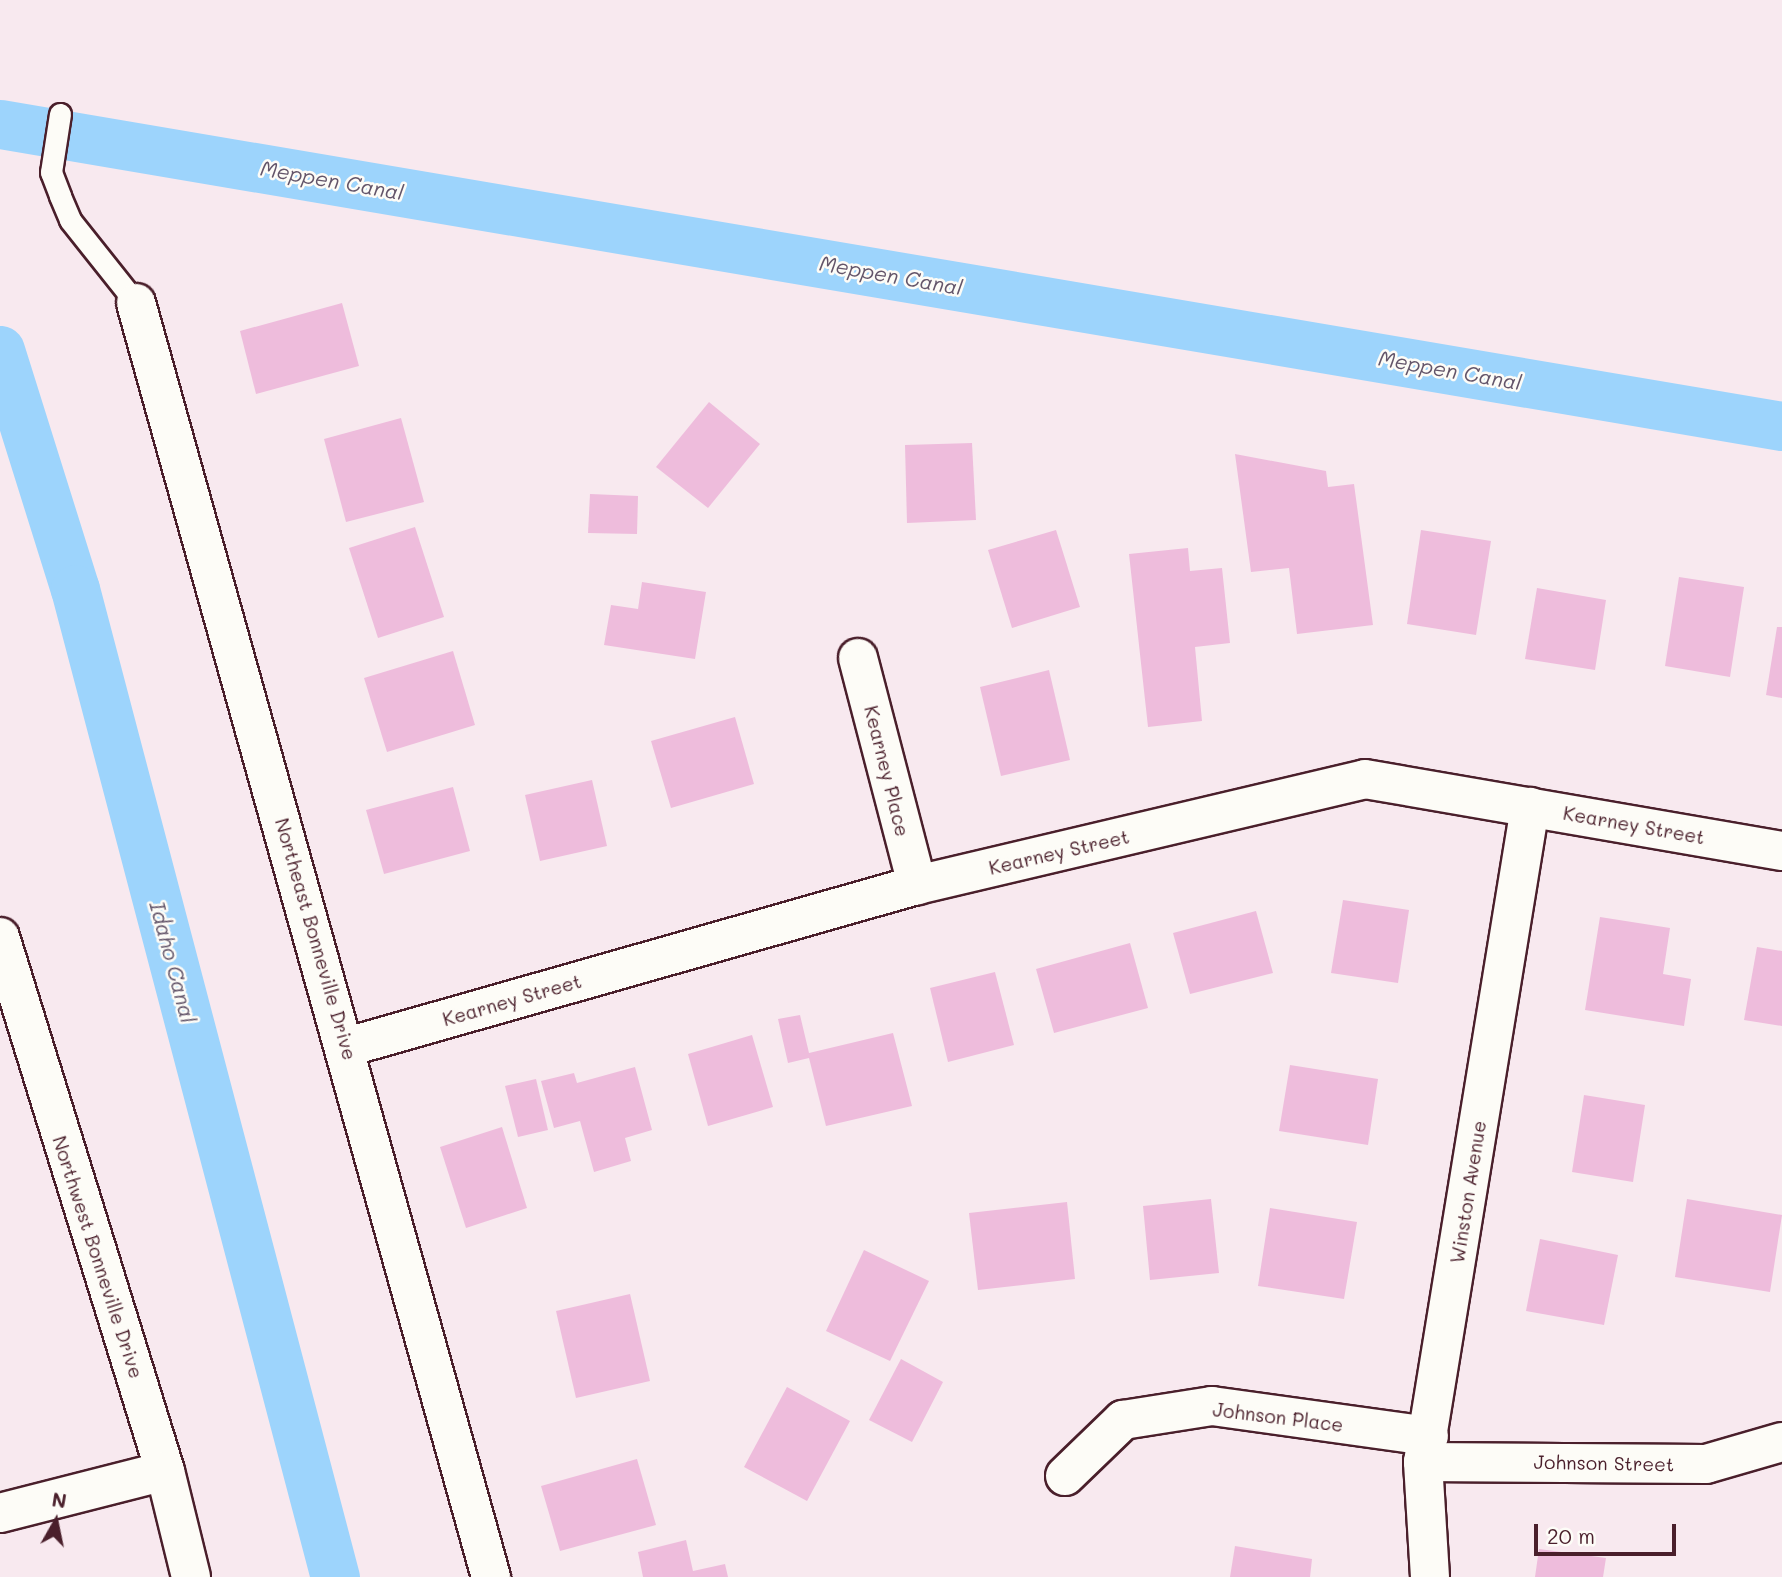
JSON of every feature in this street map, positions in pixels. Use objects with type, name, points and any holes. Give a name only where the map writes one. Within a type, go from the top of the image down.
[{"type":"street","name":"Northeast Bonneville Drive","points":[[136,303],[347,1047],[491,1577]]},
{"type":"street","name":"Kearney Place","points":[[858,658],[917,885]]},
{"type":"street","name":"Kearney Street","points":[[347,1047],[917,885],[1365,779],[1782,851]]},
{"type":"street","name":"Winston Avenue","points":[[1430,1577],[1426,1449],[1530,807]]},
{"type":"street","name":"Northwest Bonneville Drive","points":[[0,937],[8,1001],[165,1471],[191,1577]]},
{"type":"street","name":"Johnson Place","points":[[1065,1476],[1124,1420],[1212,1406],[1426,1449]]},
{"type":"street","name":"Johnson Street","points":[[1426,1449],[1706,1464],[1782,1442]]},
{"type":"street","points":[[0,1513],[165,1471]]},
{"type":"lane","points":[[60,114],[51,172],[70,220],[136,303]]},
{"type":"building","points":[[342,303],[359,366],[256,394],[240,331]]},
{"type":"building","points":[[709,402],[760,444],[708,508],[656,467]]},
{"type":"building","points":[[401,418],[424,502],[346,522],[324,439]]},
{"type":"building","points":[[972,443],[976,520],[907,523],[905,445]]},
{"type":"building","points":[[1235,454],[1326,471],[1328,487],[1354,484],[1373,625],[1297,634],[1289,568],[1251,572]]},
{"type":"building","points":[[590,494],[638,496],[637,534],[588,533]]},
{"type":"building","points":[[415,527],[444,617],[378,638],[349,548]]},
{"type":"building","points":[[1056,530],[1080,607],[1012,628],[988,550]]},
{"type":"building","points":[[1421,530],[1491,541],[1476,635],[1407,624]]},
{"type":"building","points":[[1188,548],[1190,571],[1222,568],[1230,643],[1195,647],[1202,721],[1148,727],[1129,554]]},
{"type":"building","points":[[1679,577],[1744,587],[1730,677],[1665,666]]},
{"type":"building","points":[[642,582],[706,592],[695,659],[604,645],[611,605],[638,609]]},
{"type":"building","points":[[1537,588],[1606,600],[1595,670],[1525,659]]},
{"type":"building","points":[[1777,627],[1782,627],[1782,698],[1766,695]]},
{"type":"building","points":[[453,651],[475,725],[387,752],[364,678]]},
{"type":"building","points":[[1049,670],[1070,760],[1001,776],[980,687]]},
{"type":"building","points":[[735,717],[754,784],[671,808],[651,741]]},
{"type":"building","points":[[592,780],[607,846],[540,861],[525,795]]},
{"type":"building","points":[[453,787],[470,851],[384,874],[366,810]]},
{"type":"building","points":[[1343,900],[1409,910],[1398,983],[1331,973]]},
{"type":"building","points":[[1256,911],[1273,973],[1190,994],[1173,933]]},
{"type":"building","points":[[1600,917],[1670,928],[1663,974],[1691,979],[1684,1026],[1585,1010]]},
{"type":"building","points":[[1130,943],[1148,1008],[1054,1033],[1036,969]]},
{"type":"building","points":[[1757,947],[1782,951],[1782,1026],[1744,1020]]},
{"type":"building","points":[[995,972],[1014,1045],[948,1062],[930,988]]},
{"type":"building","points":[[800,1015],[809,1053],[893,1033],[912,1106],[826,1126],[809,1058],[788,1063],[778,1019]]},
{"type":"building","points":[[752,1035],[773,1107],[708,1126],[688,1054]]},
{"type":"building","points":[[1290,1065],[1378,1079],[1368,1145],[1279,1131]]},
{"type":"building","points":[[635,1067],[652,1130],[625,1138],[631,1161],[594,1172],[580,1121],[554,1128],[541,1081],[574,1073],[577,1083]]},
{"type":"building","points":[[536,1079],[548,1130],[518,1137],[505,1086]]},
{"type":"building","points":[[1584,1095],[1645,1105],[1633,1182],[1572,1172]]},
{"type":"building","points":[[502,1127],[527,1208],[466,1228],[440,1147]]},
{"type":"building","points":[[1211,1199],[1219,1273],[1150,1280],[1143,1206]]},
{"type":"building","points":[[1687,1199],[1782,1215],[1770,1292],[1675,1277]]},
{"type":"building","points":[[1067,1202],[1075,1279],[978,1290],[969,1213]]},
{"type":"building","points":[[1270,1208],[1357,1222],[1344,1299],[1258,1286]]},
{"type":"building","points":[[1540,1239],[1618,1255],[1604,1325],[1526,1311]]},
{"type":"building","points":[[864,1250],[929,1281],[890,1361],[826,1331]]},
{"type":"building","points":[[630,1294],[650,1381],[576,1398],[556,1311]]},
{"type":"building","points":[[901,1359],[943,1382],[912,1442],[869,1420]]},
{"type":"building","points":[[787,1387],[850,1421],[807,1501],[744,1467]]},
{"type":"building","points":[[637,1459],[656,1525],[560,1551],[541,1486]]},
{"type":"building","points":[[686,1540],[693,1571],[725,1564],[728,1577],[643,1577],[638,1552]]},
{"type":"building","points":[[1235,1546],[1312,1559],[1310,1577],[1230,1577]]},
{"type":"building","points":[[1539,1549],[1606,1558],[1603,1577],[1535,1577]]},
{"type":"waterway","name":"Meppen Canal","points":[[0,124],[1782,426]]},
{"type":"waterway","name":"Idaho Canal","points":[[0,350],[75,589],[335,1577]]}]
